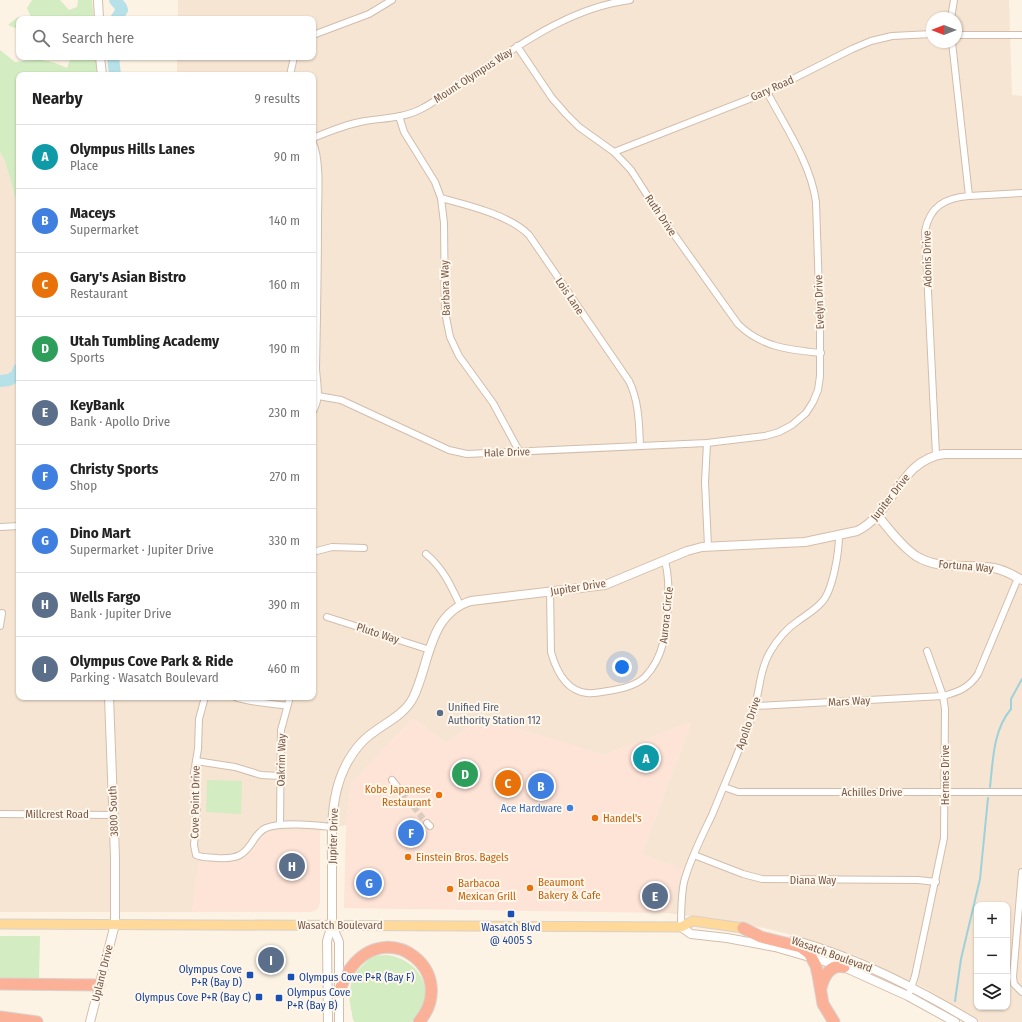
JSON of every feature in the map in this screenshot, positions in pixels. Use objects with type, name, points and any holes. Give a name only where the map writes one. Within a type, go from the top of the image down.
[{"type":"highway","points":[[743,928],[761,937],[801,947],[809,953],[818,975],[825,1010],[834,1022]]},
{"type":"highway","points":[[340,992],[350,970],[361,957],[383,947],[398,948],[420,962],[427,972],[430,983],[430,997],[423,1017],[419,1022]]},
{"type":"highway","points":[[821,994],[823,981],[829,971],[837,967],[844,968]]},
{"type":"highway","points":[[0,984],[99,985]]},
{"type":"highway","points":[[0,1017],[37,1022]]},
{"type":"main road","name":"Wasatch Boulevard","points":[[0,924],[681,928],[693,921],[743,928]]},
{"type":"street","points":[[98,0],[99,16]]},
{"type":"street","points":[[316,34],[369,14],[392,0]]},
{"type":"street","name":"Mount Olympus Way","points":[[316,137],[355,123],[415,112],[536,34],[576,15],[604,4],[630,0]]},
{"type":"street","points":[[952,12],[954,0]]},
{"type":"street","name":"Gary Road","points":[[614,152],[767,92],[871,41],[892,36],[926,34]]},
{"type":"street","points":[[962,35],[1021,35]]},
{"type":"street","name":"Ruth Drive","points":[[517,46],[552,98],[562,110],[579,127],[614,152],[637,178],[662,218],[740,327],[759,340],[773,346],[790,350],[821,353]]},
{"type":"street","points":[[953,48],[969,196]]},
{"type":"street","points":[[100,60],[102,72]]},
{"type":"street","points":[[291,72],[293,60]]},
{"type":"street","name":"Evelyn Drive","points":[[707,443],[765,436],[779,432],[799,420],[810,408],[818,390],[821,353],[815,195],[806,166],[767,92]]},
{"type":"street","name":"Barbara Way","points":[[399,116],[404,132],[435,182],[441,198],[444,223],[445,312],[450,337],[459,356],[493,403],[519,451]]},
{"type":"street","points":[[316,151],[316,369],[318,396],[316,404]]},
{"type":"street","name":"Adonis Drive","points":[[936,455],[925,231],[930,216],[938,206],[954,197],[1022,194]]},
{"type":"street","name":"Lois Lane","points":[[441,198],[468,205],[509,220],[529,235],[629,381],[637,403],[640,445]]},
{"type":"street","name":"Hale Drive","points":[[318,396],[341,400],[423,439],[455,452],[467,454],[707,443]]},
{"type":"street","points":[[707,443],[705,482],[708,546]]},
{"type":"street","name":"Jupiter Drive","points":[[332,925],[331,827],[336,793],[346,764],[353,753],[369,735],[396,717],[410,704],[440,625],[444,619],[460,605],[471,601],[605,584],[695,548],[708,546],[788,544],[857,531],[864,528],[878,516],[910,471],[919,464],[936,455],[1022,454]]},
{"type":"street","name":"Fortuna Way","points":[[878,516],[909,550],[924,560],[946,566],[993,567],[1004,570],[1020,579]]},
{"type":"street","points":[[0,527],[16,526]]},
{"type":"street","name":"Apollo Drive","points":[[681,928],[683,890],[694,855],[724,787],[756,706],[762,671],[766,659],[786,630],[818,606],[826,597],[837,560],[839,535]]},
{"type":"street","points":[[316,551],[332,547],[364,548]]},
{"type":"street","points":[[426,554],[443,571],[460,605]]},
{"type":"street","name":"Aurora Circle","points":[[550,592],[551,652],[554,662],[564,680],[575,689],[588,693],[621,688],[639,682],[656,662],[661,652],[666,635],[669,583],[665,561]]},
{"type":"street","points":[[943,696],[964,689],[975,678],[980,670],[1020,579]]},
{"type":"street","points":[[0,626],[2,612]]},
{"type":"street","name":"Pluto Way","points":[[327,617],[430,650]]},
{"type":"street","name":"Hermes Drive","points":[[908,996],[912,986],[936,882],[944,838],[945,709],[943,696],[927,651]]},
{"type":"street","name":"Mars Way","points":[[756,706],[943,696]]},
{"type":"street","name":"3800 South","points":[[109,700],[114,815],[115,924]]},
{"type":"street","name":"Cove Point Drive","points":[[204,700],[199,719],[198,749],[194,784],[197,813],[194,845],[197,856],[227,858],[238,857],[246,852],[261,831],[267,827],[280,825],[331,827]]},
{"type":"street","points":[[245,700],[287,706]]},
{"type":"street","name":"Oakrim Way","points":[[280,825],[281,730],[289,700]]},
{"type":"street","points":[[196,761],[235,767],[261,775],[280,776]]},
{"type":"street","points":[[392,780],[402,794]]},
{"type":"street","name":"Achilles Drive","points":[[724,787],[738,792],[1022,792]]},
{"type":"street","name":"Millcrest Road","points":[[0,814],[114,815]]},
{"type":"street","name":"Diana Way","points":[[694,855],[744,874],[762,879],[918,880],[936,882]]},
{"type":"street","points":[[1022,872],[1013,977],[1014,984],[1022,992]]},
{"type":"street","name":"Upland Drive","points":[[90,1022],[115,924]]},
{"type":"street","points":[[332,925],[339,942],[339,1022]]},
{"type":"street","points":[[328,1022],[327,942],[332,925]]},
{"type":"street","name":"Wasatch Boulevard","points":[[681,928],[691,934],[752,942],[786,950],[844,968],[908,996],[955,1022]]},
{"type":"street","name":"Wasatch Boulevard","points":[[743,928],[814,946],[862,963],[912,986],[973,1022]]},
{"type":"shaded area","points":[[178,0],[1009,0],[1012,95],[1022,96],[1022,1022],[980,1022],[925,988],[859,957],[817,942],[769,929],[667,913],[682,870],[642,854],[691,723],[603,755],[483,718],[446,743],[413,718],[351,784],[346,825],[320,831],[270,831],[261,838],[245,859],[239,862],[199,862],[192,912],[0,912],[0,152],[5,161],[16,200],[16,700],[316,700],[316,72],[177,72],[177,60],[316,60],[316,16],[178,16]]},
{"type":"shaded area","points":[[413,718],[446,743],[483,718],[603,755],[691,723],[642,854],[682,870],[667,913],[344,908],[346,825],[351,784]]},
{"type":"shaded area","points":[[270,831],[320,831],[320,903],[318,909],[311,912],[192,912],[199,861],[239,862],[250,854],[261,838]]},
{"type":"green space","points":[[32,0],[60,0],[69,10],[77,7],[78,0],[92,0],[94,16],[31,16],[27,8]]},
{"type":"green space","points":[[16,19],[16,28],[8,25]]},
{"type":"green space","points":[[0,50],[15,62],[42,60],[53,62],[67,68],[70,60],[97,60],[98,72],[16,72],[16,200],[5,161],[0,152]]},
{"type":"green space","points":[[207,780],[242,781],[241,814],[206,812]]},
{"type":"green space","points":[[0,936],[40,936],[39,980],[0,979]]},
{"type":"green space","points":[[387,955],[399,958],[410,964],[418,972],[423,981],[425,991],[424,1002],[420,1012],[411,1022],[355,1022],[353,1020],[349,997],[351,984],[357,971],[372,956]]},
{"type":"waterway","points":[[115,0],[122,10],[118,16]]},
{"type":"waterway","points":[[113,60],[115,72]]},
{"type":"waterway","points":[[0,381],[9,380],[16,376]]},
{"type":"waterway","points":[[990,787],[993,756],[997,736],[1005,717],[1011,709],[1011,699],[1022,679]]},
{"type":"waterway","points":[[955,1001],[961,959],[980,879],[988,798]]},
{"type":"tunnel","points":[[402,793],[427,823]]},
{"type":"place","name":"Unified Fire Authority Station 112","points":[[440,713]]},
{"type":"place","name":"Olympus Hills Lanes","points":[[646,758]]},
{"type":"place","name":"Utah Tumbling Academy","points":[[465,774]]},
{"type":"place","name":"Gary's Asian Bistro","points":[[508,783]]},
{"type":"place","name":"Maceys","points":[[541,786]]},
{"type":"place","name":"Kobe Japanese Restaurant","points":[[439,795]]},
{"type":"place","name":"Ace Hardware","points":[[570,808]]},
{"type":"place","name":"Handel's","points":[[595,818]]},
{"type":"place","name":"Christy Sports","points":[[411,833]]},
{"type":"place","name":"Einstein Bros. Bagels","points":[[408,857]]},
{"type":"place","name":"Wells Fargo","points":[[292,866]]},
{"type":"place","name":"Dino Mart","points":[[369,883]]},
{"type":"place","name":"Beaumont Bakery & Cafe","points":[[530,888]]},
{"type":"place","name":"Barbacoa Mexican Grill","points":[[450,889]]},
{"type":"place","name":"KeyBank","points":[[655,896]]},
{"type":"place","name":"Wasatch Blvd @ 4005 S","points":[[511,914]]},
{"type":"place","name":"Olympus Cove Park & Ride","points":[[271,960]]},
{"type":"place","name":"Olympus Cove P+R (Bay D)","points":[[250,975]]},
{"type":"place","name":"Olympus Cove P+R (Bay F)","points":[[291,977]]},
{"type":"place","name":"Olympus Cove P+R (Bay C)","points":[[259,997]]},
{"type":"place","name":"Olympus Cove P+R (Bay B)","points":[[279,998]]}]
